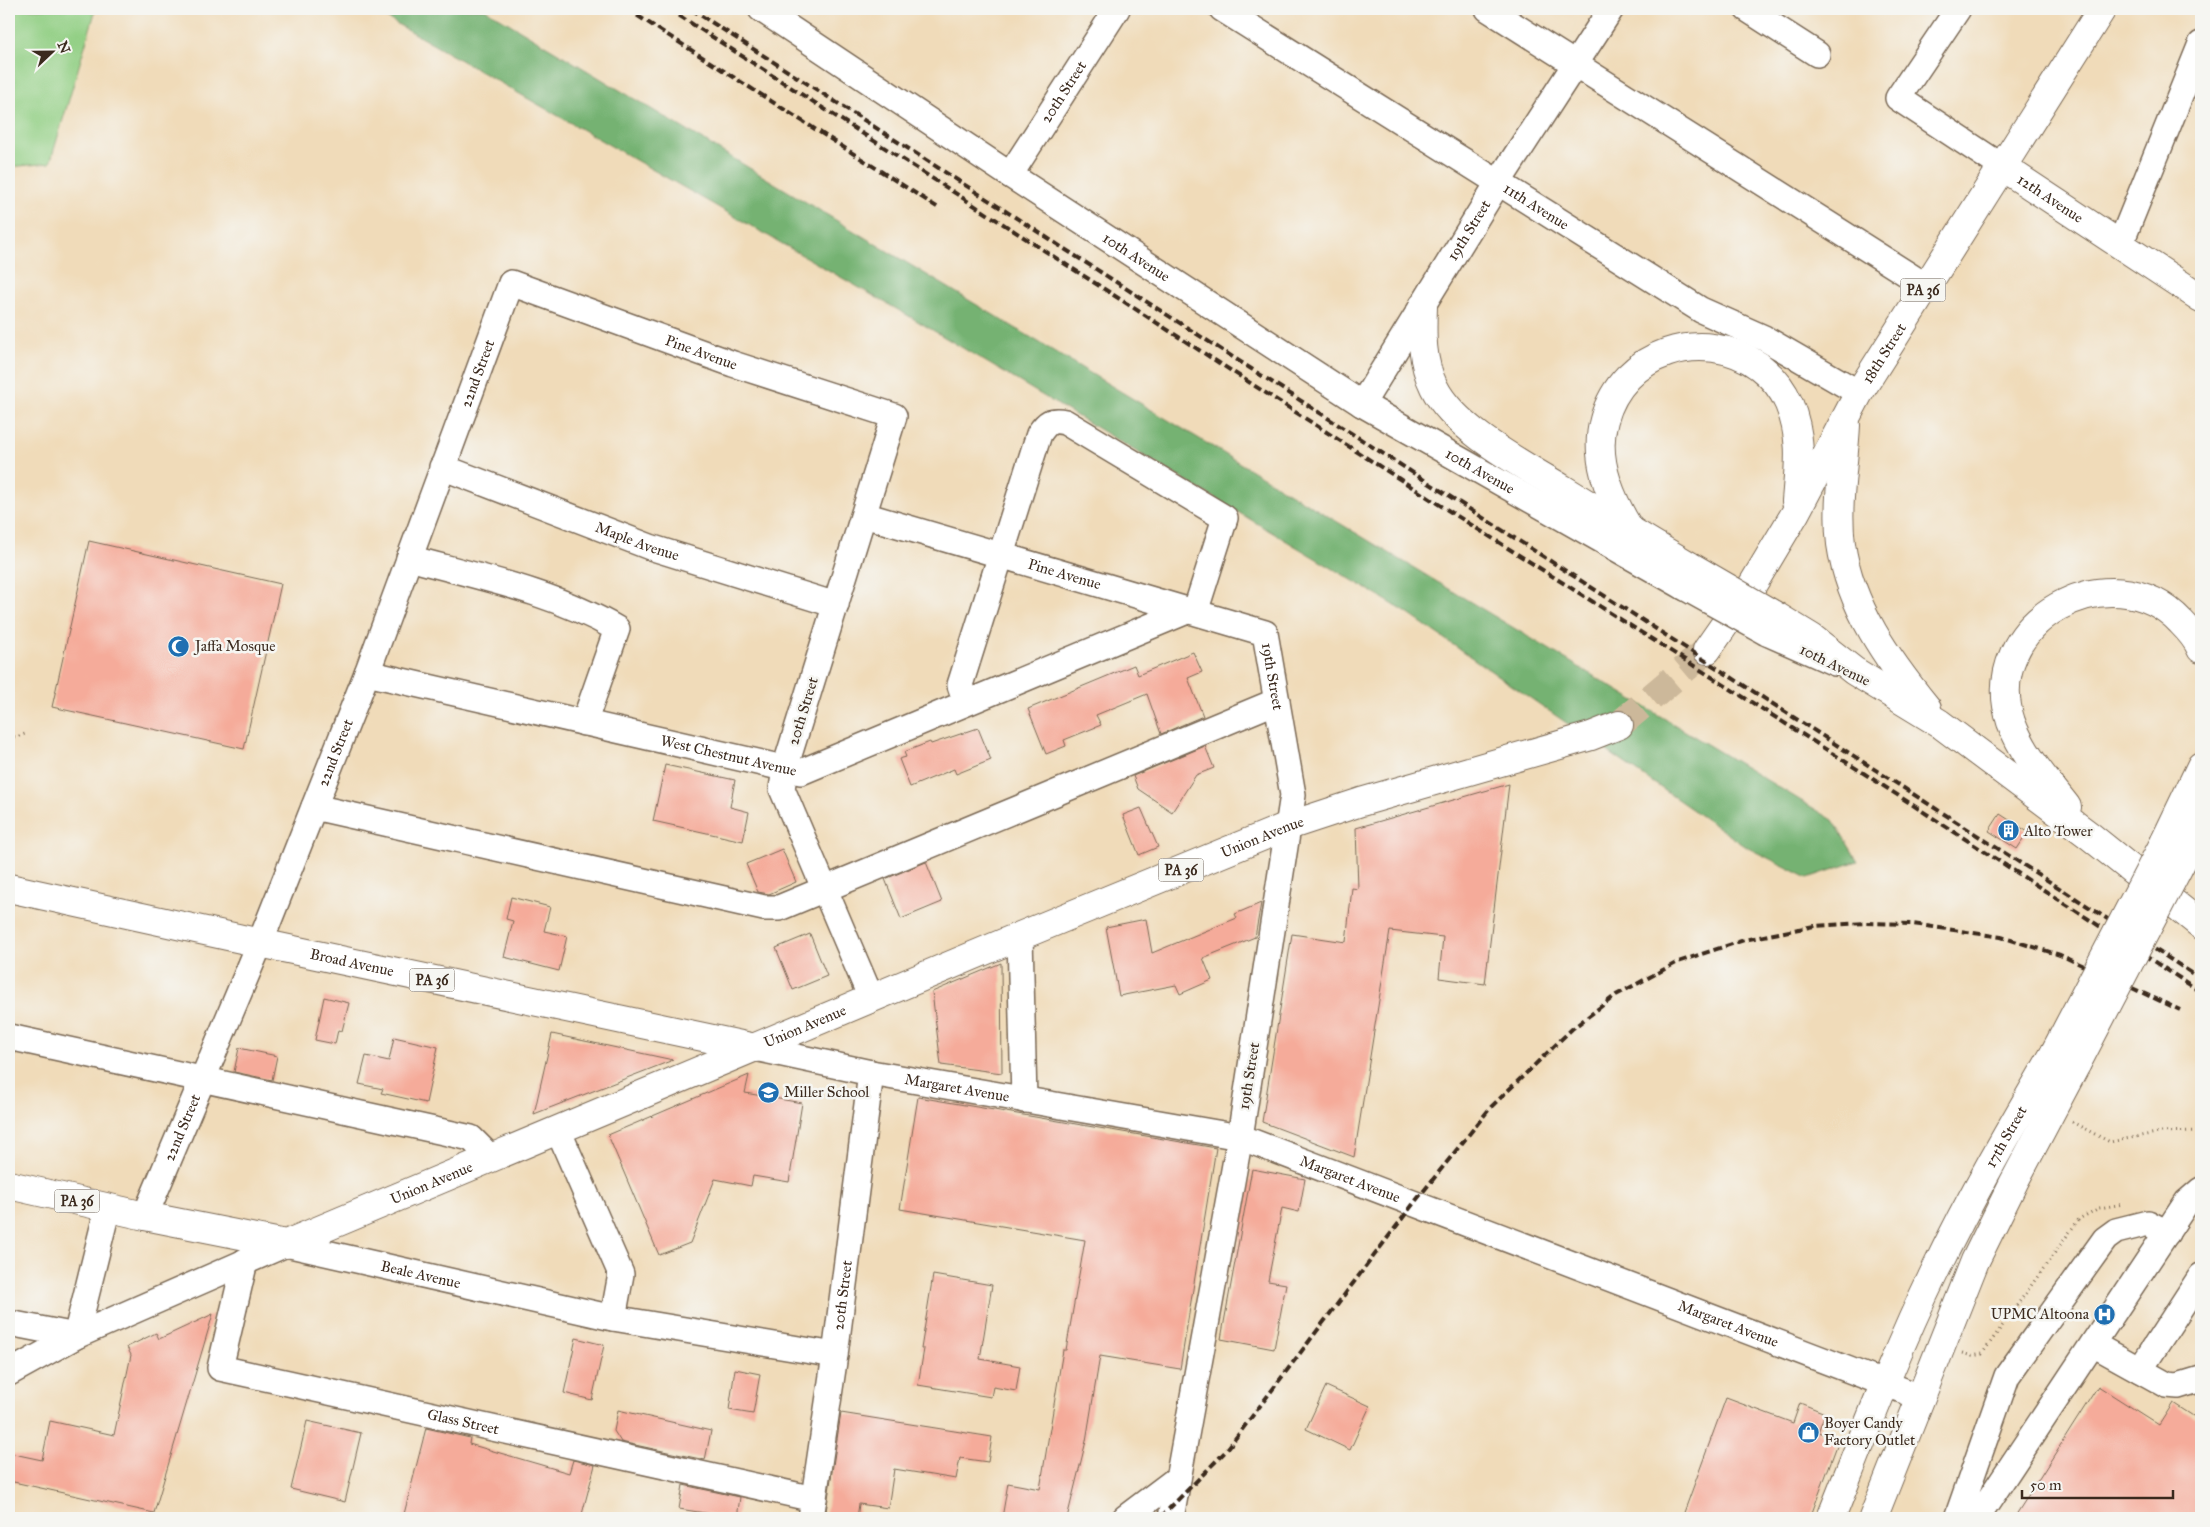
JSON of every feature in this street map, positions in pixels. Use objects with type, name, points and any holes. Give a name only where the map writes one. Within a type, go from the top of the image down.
[{"type":"main road","name":"18th Street","points":[[1707,650],[1753,584],[1796,512],[1853,403],[2001,166],[2102,9]]},
{"type":"main road","name":"12th Avenue","points":[[2001,166],[2201,298]]},
{"type":"main road","name":"10th Avenue","points":[[1423,306],[1422,343],[1428,372],[1435,389],[1453,413],[1469,429],[1630,530],[1687,576],[1771,625],[1812,638],[1854,671],[1939,723],[2090,836],[2201,925]]},
{"type":"main road","points":[[1630,530],[1618,511],[1605,478],[1601,451],[1604,420],[1620,387],[1637,369],[1652,358],[1676,349],[1698,346],[1715,347],[1731,351],[1749,359],[1766,371],[1781,388],[1789,403],[1800,448],[1796,512]]},
{"type":"main road","points":[[1853,403],[1840,494],[1841,542],[1847,573],[1874,634],[1896,670],[1939,723]]},
{"type":"main road","points":[[2090,836],[2032,762],[2011,721],[2007,703],[2007,679],[2010,661],[2018,643],[2029,628],[2057,606],[2076,598],[2111,592],[2128,593],[2147,598],[2163,606],[2190,631],[2201,649]]},
{"type":"main road","name":"Union Avenue","points":[[286,1244],[871,998],[1288,826],[1361,802],[1590,736],[1619,725]]},
{"type":"main road","name":"17th Street","points":[[1831,1518],[1884,1383],[1935,1270],[1988,1166],[2066,1057],[2173,852],[2197,773],[2201,752]]},
{"type":"main road","name":"17th Street","points":[[2173,852],[2201,821]]},
{"type":"main road","name":"Broad Avenue","points":[[9,888],[755,1048]]},
{"type":"main road","name":"17th Street","points":[[1873,1518],[1975,1261],[2052,1111],[2066,1057]]},
{"type":"main road","name":"Beale Avenue","points":[[9,1185],[145,1216],[286,1244]]},
{"type":"street","name":"10th Avenue","points":[[761,9],[1362,404],[1687,576]]},
{"type":"street","name":"20th Street","points":[[1010,174],[1117,9]]},
{"type":"street","name":"11th Avenue","points":[[1222,9],[1701,310],[1764,338],[1853,403]]},
{"type":"street","points":[[1488,9],[1926,286]]},
{"type":"street","name":"19th Street","points":[[1362,404],[1498,183],[1611,9]]},
{"type":"street","points":[[1747,9],[1817,54]]},
{"type":"street","name":"12th Avenue","points":[[1958,9],[1898,98],[2001,166]]},
{"type":"street","points":[[2120,245],[2201,44]]},
{"type":"street","name":"Pine Avenue","points":[[511,283],[733,364],[894,416]]},
{"type":"street","name":"22nd Street","points":[[145,1216],[260,943],[367,673],[511,283]]},
{"type":"street","name":"20th Street","points":[[871,998],[782,789],[785,768],[894,416]]},
{"type":"street","points":[[966,703],[960,685],[1000,555],[1039,434],[1046,424],[1054,419],[1065,422],[1225,518],[1197,606],[1187,611]]},
{"type":"street","name":"Maple Avenue","points":[[442,467],[650,547],[836,605]]},
{"type":"street","name":"Pine Avenue","points":[[864,515],[1265,633]]},
{"type":"street","points":[[409,558],[509,584],[595,616],[617,629],[584,723]]},
{"type":"street","name":"West Chestnut Avenue","points":[[367,673],[801,772],[1187,611]]},
{"type":"street","name":"19th Street","points":[[1170,1518],[1240,1137],[1293,795],[1265,633]]},
{"type":"street","points":[[314,806],[764,908],[779,908],[1277,701]]},
{"type":"street","points":[[1020,936],[1024,1100]]},
{"type":"street","points":[[9,1037],[471,1138],[490,1158]]},
{"type":"street","name":"Margaret Avenue","points":[[755,1048],[871,1073],[1240,1137],[1920,1398]]},
{"type":"street","name":"20th Street","points":[[812,1509],[835,1354],[871,1073]]},
{"type":"street","points":[[558,1130],[621,1274],[613,1318]]},
{"type":"street","points":[[1977,1518],[2188,1202],[2201,1190]]},
{"type":"street","points":[[9,1323],[76,1336],[108,1208]]},
{"type":"street","points":[[1957,1518],[2007,1376],[2105,1239],[2116,1231],[2148,1224],[2167,1233]]},
{"type":"street","name":"Beale Avenue","points":[[286,1244],[613,1318],[835,1354]]},
{"type":"street","name":"Union Avenue","points":[[9,1373],[76,1336],[286,1244]]},
{"type":"street","name":"Glass Street","points":[[245,1261],[220,1368],[812,1509]]},
{"type":"street","points":[[2140,1370],[2201,1276]]},
{"type":"street","points":[[2093,1344],[2167,1385],[2178,1386],[2201,1379]]},
{"type":"street","points":[[1125,1518],[1178,1478]]},
{"type":"path","points":[[9,736],[16,738],[28,733]]},
{"type":"path","points":[[2052,1111],[2110,1142],[2161,1132],[2201,1131]]},
{"type":"green space","points":[[9,9],[96,9],[50,163],[9,167]]},
{"type":"green space","points":[[371,9],[485,9],[1833,820],[1858,861],[1808,878],[1748,848],[1404,611],[914,319]]},
{"type":"building","points":[[89,541],[281,584],[244,749],[52,707]]},
{"type":"building","points":[[1193,652],[1202,672],[1188,678],[1203,716],[1161,734],[1147,694],[1096,715],[1101,725],[1064,740],[1066,746],[1046,754],[1028,709],[1134,665],[1138,675]]},
{"type":"building","points":[[978,728],[991,760],[956,774],[954,769],[910,787],[899,759],[906,757],[904,752]]},
{"type":"building","points":[[1205,746],[1214,768],[1196,775],[1172,812],[1138,789],[1133,776]]},
{"type":"building","points":[[665,765],[735,780],[730,807],[749,812],[743,841],[653,821]]},
{"type":"building","points":[[1509,784],[1485,984],[1439,978],[1443,937],[1390,931],[1354,1157],[1262,1122],[1292,934],[1346,942],[1352,888],[1358,889],[1356,828]]},
{"type":"building","points":[[1141,808],[1158,847],[1139,855],[1123,815]]},
{"type":"building","name":"Alto Tower","points":[[2000,814],[2028,832],[2017,849],[1989,831]]},
{"type":"building","points":[[782,849],[796,882],[769,894],[758,892],[746,864]]},
{"type":"building","points":[[926,862],[942,902],[901,919],[885,879]]},
{"type":"building","points":[[511,897],[550,907],[544,931],[567,936],[559,971],[504,957],[513,921],[506,919]]},
{"type":"building","points":[[1261,903],[1255,937],[1203,958],[1212,980],[1180,994],[1176,985],[1119,996],[1106,927],[1146,919],[1152,953],[1237,918],[1235,914]]},
{"type":"building","points":[[810,934],[827,976],[793,990],[776,948]]},
{"type":"building","points":[[1001,963],[1002,1073],[941,1065],[932,992]]},
{"type":"building","points":[[324,997],[349,1003],[342,1031],[338,1030],[335,1044],[315,1040]]},
{"type":"building","points":[[552,1034],[673,1060],[534,1114]]},
{"type":"building","points":[[394,1037],[438,1047],[426,1103],[381,1093],[383,1089],[359,1084],[366,1056],[389,1061]]},
{"type":"building","points":[[239,1048],[277,1056],[272,1080],[234,1072]]},
{"type":"building","points":[[749,1075],[745,1093],[802,1103],[789,1182],[753,1176],[751,1186],[715,1179],[690,1243],[659,1255],[608,1135]]},
{"type":"building","points":[[918,1097],[1216,1148],[1180,1369],[1100,1356],[1086,1441],[1067,1518],[1035,1514],[1035,1518],[1002,1518],[1008,1483],[1040,1489],[1063,1350],[1066,1350],[1085,1240],[900,1209]]},
{"type":"building","points":[[1252,1169],[1305,1179],[1299,1212],[1282,1208],[1268,1281],[1286,1284],[1274,1349],[1221,1339]]},
{"type":"building","points":[[933,1275],[992,1285],[980,1359],[1020,1366],[1016,1391],[993,1387],[991,1397],[918,1385],[924,1349],[921,1349]]},
{"type":"building","points":[[213,1314],[154,1513],[9,1481],[9,1453],[42,1460],[50,1421],[114,1435],[131,1355],[127,1347],[156,1333],[159,1339]]},
{"type":"building","points":[[576,1338],[604,1345],[592,1400],[564,1393]]},
{"type":"building","points":[[735,1369],[760,1374],[753,1414],[729,1410]]},
{"type":"building","points":[[1326,1386],[1370,1406],[1350,1450],[1306,1429]]},
{"type":"building","points":[[2098,1386],[2159,1425],[2173,1403],[2201,1421],[2201,1518],[2014,1518]]},
{"type":"building","points":[[1726,1398],[1793,1423],[1800,1403],[1825,1413],[1818,1432],[1839,1440],[1810,1518],[1682,1518]]},
{"type":"building","points":[[618,1410],[711,1431],[705,1460],[621,1442],[614,1431]]},
{"type":"building","points":[[841,1413],[992,1437],[988,1462],[960,1458],[956,1479],[894,1469],[888,1508],[859,1504],[857,1518],[825,1518]]},
{"type":"building","points":[[307,1421],[361,1433],[345,1502],[291,1489]]},
{"type":"building","points":[[426,1428],[470,1438],[469,1444],[569,1473],[573,1460],[595,1465],[581,1518],[403,1518]]},
{"type":"building","points":[[683,1485],[740,1497],[737,1518],[679,1509]]},
{"type":"tunnel","points":[[1619,725],[1707,650]]},
{"type":"railway","points":[[627,9],[940,209]]},
{"type":"railway","points":[[669,9],[1443,507],[1865,774],[2201,992]]},
{"type":"railway","points":[[691,9],[2201,979]]},
{"type":"railway","points":[[1160,1518],[1225,1452],[1414,1203],[1491,1107],[1572,1029],[1616,995],[1678,962],[1744,940],[1814,926],[1865,923],[1913,924],[2001,937],[2060,955],[2180,1010]]},
{"type":"place","name":"Jaffa Mosque","points":[[179,646]]},
{"type":"place","name":"Alto Tower","points":[[2008,831]]},
{"type":"place","name":"Miller School","points":[[768,1092]]},
{"type":"place","name":"UPMC Altoona","points":[[2105,1314]]},
{"type":"place","name":"Boyer Candy Factory Outlet","points":[[1808,1432]]}]
